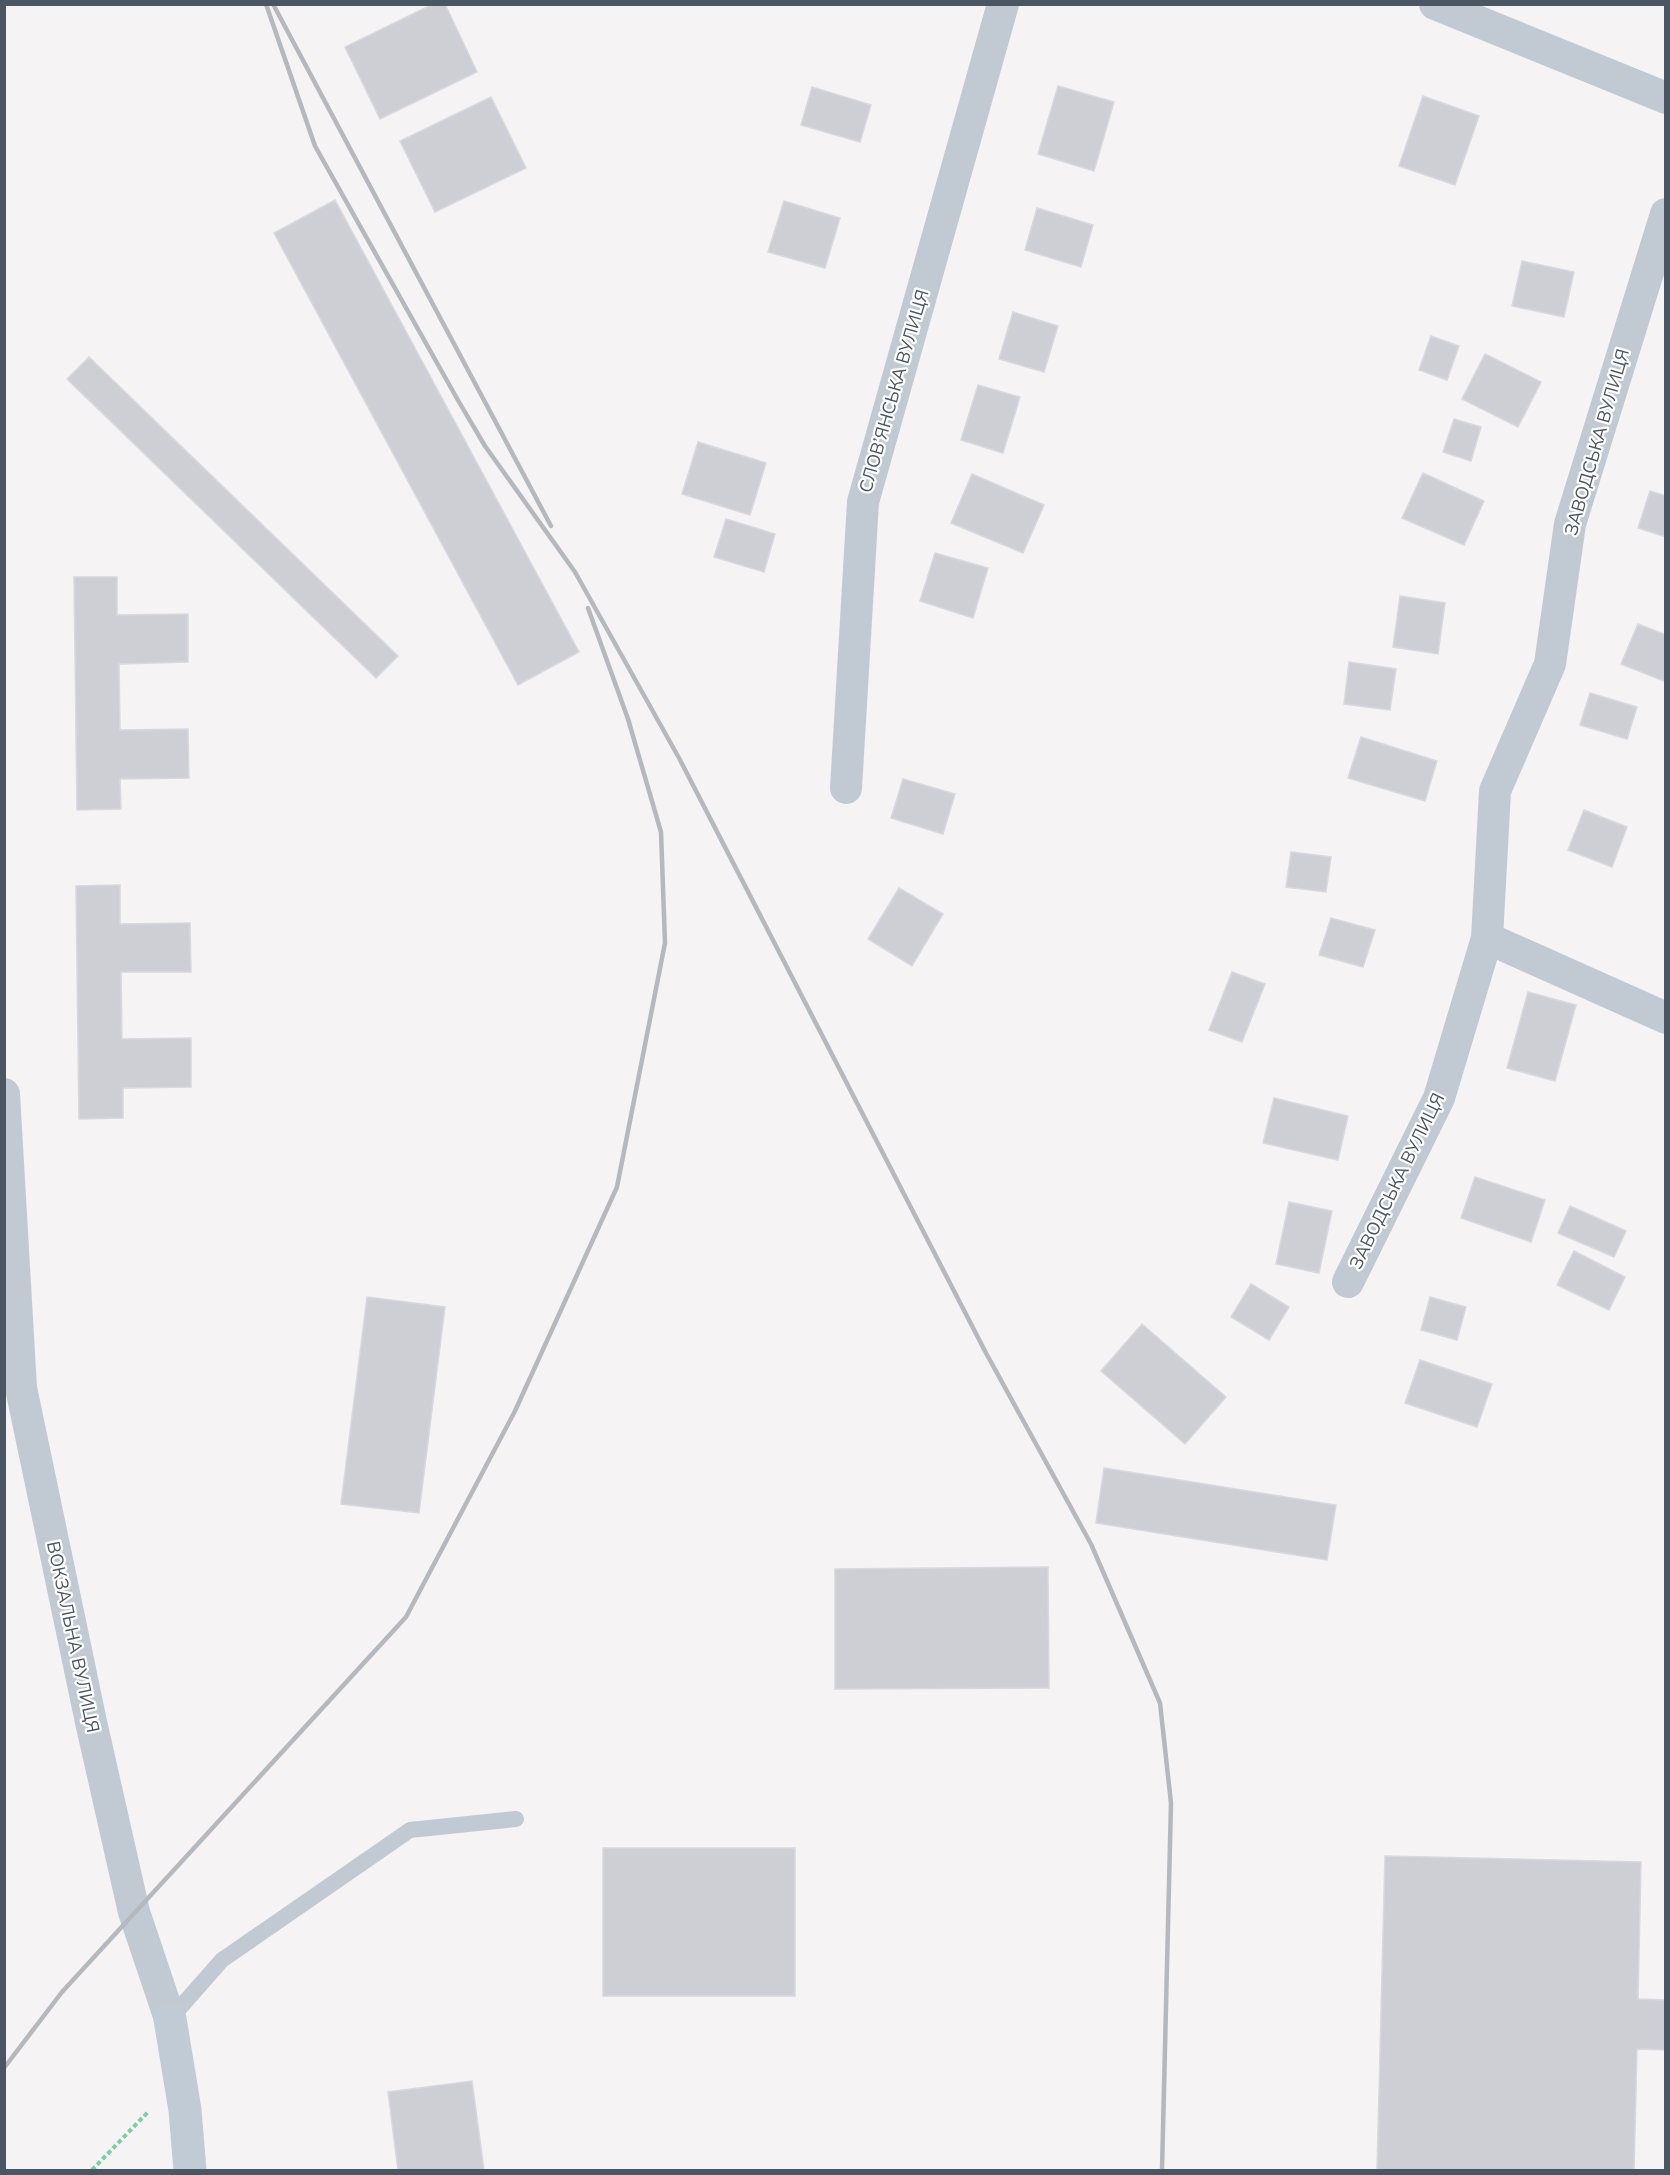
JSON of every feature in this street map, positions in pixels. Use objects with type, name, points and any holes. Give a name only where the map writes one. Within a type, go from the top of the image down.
[{"type":"street","name":"СЛОВ’ЯНСЬКА ВУЛИЦЯ","points":[[846,788],[863,502],[1003,4]]},
{"type":"street","points":[[1435,4],[1665,98]]},
{"type":"street","name":"ЗАВОДСЬКА ВУЛИЦЯ","points":[[1348,1282],[1439,1098],[1486,938],[1495,791],[1550,664],[1570,524],[1665,214]]},
{"type":"street","points":[[1486,938],[1665,1018]]},
{"type":"street","name":"ВОКЗАЛЬНА ВУЛИЦЯ","points":[[4,1094],[21,1388],[90,1722],[134,1912],[170,2019],[185,2110],[190,2170]]},
{"type":"lane","points":[[170,2019],[222,1960],[410,1830],[516,1819]]},
{"type":"path","points":[[92,2170],[147,2115],[153,2104]]},
{"type":"building","points":[[433,4],[445,4],[477,72],[380,119],[345,47]]},
{"type":"building","points":[[1058,86],[1114,102],[1094,171],[1038,154]]},
{"type":"building","points":[[812,87],[871,105],[860,142],[801,125]]},
{"type":"building","points":[[1423,96],[1479,116],[1455,185],[1399,166]]},
{"type":"building","points":[[491,97],[526,168],[435,212],[400,141]]},
{"type":"building","points":[[335,200],[579,652],[518,685],[274,233]]},
{"type":"building","points":[[784,201],[840,218],[825,268],[768,252]]},
{"type":"building","points":[[1037,208],[1093,225],[1081,267],[1025,250]]},
{"type":"building","points":[[1522,261],[1574,272],[1564,317],[1512,306]]},
{"type":"building","points":[[1013,312],[1058,326],[1044,372],[999,359]]},
{"type":"building","points":[[1431,336],[1459,346],[1447,380],[1419,370]]},
{"type":"building","points":[[1485,354],[1541,382],[1518,427],[1462,399]]},
{"type":"building","points":[[89,357],[398,656],[376,678],[67,379]]},
{"type":"building","points":[[978,385],[1020,397],[1003,453],[961,440]]},
{"type":"building","points":[[1454,419],[1481,427],[1471,461],[1443,452]]},
{"type":"building","points":[[698,442],[766,463],[750,515],[682,494]]},
{"type":"building","points":[[1423,473],[1484,501],[1464,545],[1402,518]]},
{"type":"building","points":[[972,474],[1044,505],[1023,553],[951,523]]},
{"type":"building","points":[[1650,491],[1666,496],[1666,537],[1638,528]]},
{"type":"building","points":[[726,519],[775,534],[764,572],[714,557]]},
{"type":"building","points":[[935,553],[988,568],[973,618],[920,601]]},
{"type":"building","points":[[74,577],[117,577],[117,615],[188,614],[188,662],[119,664],[120,730],[188,729],[189,778],[120,779],[121,809],[77,810]]},
{"type":"building","points":[[1400,596],[1445,603],[1438,654],[1393,647]]},
{"type":"building","points":[[1638,624],[1666,635],[1666,682],[1621,664]]},
{"type":"building","points":[[1349,662],[1396,669],[1390,710],[1344,704]]},
{"type":"building","points":[[1590,693],[1637,707],[1627,739],[1580,725]]},
{"type":"building","points":[[1361,737],[1437,761],[1425,801],[1348,778]]},
{"type":"building","points":[[903,779],[955,794],[943,834],[891,818]]},
{"type":"building","points":[[1584,810],[1627,827],[1612,867],[1568,850]]},
{"type":"building","points":[[1291,852],[1331,857],[1326,892],[1286,887]]},
{"type":"building","points":[[120,885],[120,924],[190,923],[191,972],[121,972],[122,1039],[191,1038],[191,1087],[123,1088],[123,1118],[79,1119],[76,886]]},
{"type":"building","points":[[899,888],[943,914],[912,966],[868,939]]},
{"type":"building","points":[[1331,918],[1375,930],[1363,967],[1319,955]]},
{"type":"building","points":[[1232,972],[1265,984],[1242,1042],[1209,1030]]},
{"type":"building","points":[[1528,992],[1576,1005],[1555,1081],[1507,1068]]},
{"type":"building","points":[[1274,1098],[1348,1116],[1338,1160],[1263,1143]]},
{"type":"building","points":[[1475,1177],[1545,1200],[1531,1242],[1461,1218]]},
{"type":"building","points":[[1289,1202],[1332,1211],[1319,1273],[1276,1264]]},
{"type":"building","points":[[1570,1206],[1626,1231],[1614,1257],[1558,1233]]},
{"type":"building","points":[[1574,1251],[1625,1277],[1609,1310],[1557,1285]]},
{"type":"building","points":[[1251,1284],[1289,1307],[1269,1340],[1231,1317]]},
{"type":"building","points":[[367,1297],[445,1307],[419,1513],[341,1504]]},
{"type":"building","points":[[1430,1297],[1466,1307],[1457,1340],[1421,1330]]},
{"type":"building","points":[[1142,1324],[1226,1397],[1185,1444],[1101,1371]]},
{"type":"building","points":[[1420,1360],[1492,1384],[1477,1427],[1405,1403]]},
{"type":"building","points":[[1104,1468],[1336,1505],[1327,1560],[1096,1523]]},
{"type":"building","points":[[1048,1567],[1049,1688],[835,1689],[835,1569]]},
{"type":"building","points":[[603,1848],[795,1848],[795,1996],[603,1996]]},
{"type":"building","points":[[1385,1856],[1641,1862],[1638,1999],[1666,2000],[1666,2050],[1637,2049],[1634,2170],[1377,2170]]},
{"type":"building","points":[[472,2081],[484,2170],[398,2170],[388,2092]]},
{"type":"railway","points":[[266,4],[315,146],[485,446],[575,572],[679,758],[986,1353],[1091,1544],[1160,1703],[1171,1803],[1162,2170]]},
{"type":"railway","points":[[273,4],[551,526]]},
{"type":"railway","points":[[4,2068],[62,1992],[406,1617],[515,1411],[617,1187],[665,943],[661,832],[628,719],[588,608]]}]
